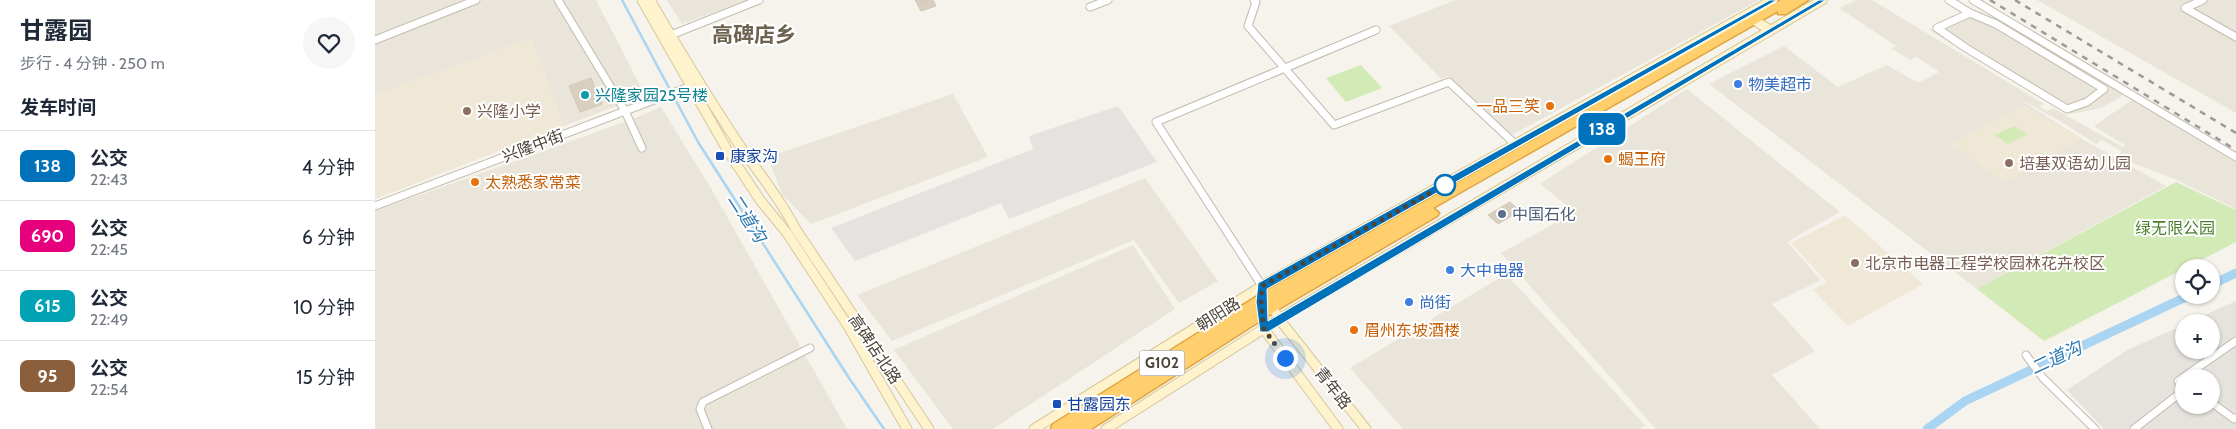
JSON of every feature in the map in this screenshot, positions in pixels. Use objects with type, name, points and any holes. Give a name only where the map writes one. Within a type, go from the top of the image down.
[{"type":"highway","name":"朝阳路","points":[[1758,22],[1789,0]]},
{"type":"highway","name":"朝阳路","points":[[1058,429],[1265,301],[1758,22],[1803,0]]},
{"type":"highway","name":"朝阳路","points":[[1079,429],[1265,301]]},
{"type":"street","points":[[375,40],[477,0]]},
{"type":"street","points":[[558,0],[625,111],[642,148]]},
{"type":"street","name":"高碑店北路","points":[[642,0],[690,86],[744,176],[787,233],[813,276],[848,326],[907,429]]},
{"type":"street","name":"高碑店北路","points":[[650,0],[699,84],[763,180],[785,208],[795,228],[929,429]]},
{"type":"street","points":[[671,35],[759,0]]},
{"type":"street","points":[[1090,6],[1108,0]]},
{"type":"street","points":[[1255,0],[1248,26],[1334,125],[1449,82],[1515,144]]},
{"type":"street","name":"朝阳路","points":[[1106,429],[1279,319],[1758,22],[1773,0]]},
{"type":"street","name":"朝阳路","points":[[1035,429],[1265,301],[1515,144],[1758,22],[1822,0]]},
{"type":"street","points":[[1949,0],[1970,13],[1996,24],[2104,90],[2098,96],[2067,109],[1965,48],[1937,28],[1970,13]]},
{"type":"street","points":[[1973,0],[2236,157]]},
{"type":"street","points":[[2203,0],[2185,8],[2236,37]]},
{"type":"street","points":[[1265,301],[1156,122],[1376,30]]},
{"type":"street","name":"兴隆中街","points":[[375,206],[690,86]]},
{"type":"street","name":"青年路","points":[[1265,301],[1366,429]]},
{"type":"street","name":"青年路","points":[[1265,301],[1264,329],[1338,429]]},
{"type":"street","points":[[2195,369],[2236,341]]},
{"type":"street","points":[[708,429],[701,409],[703,402],[810,348]]},
{"type":"street","points":[[2027,355],[2043,378],[2095,429]]},
{"type":"street","points":[[2134,429],[2175,397]]},
{"type":"street","points":[[2220,409],[2234,419],[2236,418]]},
{"type":"shaded area","points":[[375,0],[596,0],[645,95],[564,126],[531,39],[375,95]]},
{"type":"shaded area","points":[[667,0],[748,0],[682,24]]},
{"type":"shaded area","points":[[1456,0],[1759,0],[1512,135],[1448,76],[1441,79],[1389,26]]},
{"type":"shaded area","points":[[1856,0],[1872,0],[2044,104],[2040,107],[2047,111],[2053,108],[2123,147],[2125,145],[2094,126],[2135,98],[2236,159],[2236,209],[2179,181],[2118,157],[2121,151],[2102,140],[2096,144],[2060,121],[2016,97],[2084,140],[2166,186],[1977,289],[1709,84],[1784,46],[1838,87],[1887,65],[1918,83],[1939,72],[1917,57],[1910,60],[1891,48],[1896,46],[1839,8]]},
{"type":"shaded area","points":[[2037,0],[2236,0],[2236,113]]},
{"type":"shaded area","points":[[1965,12],[2019,35],[2025,33],[2125,94],[2102,108],[2071,114],[1929,30]]},
{"type":"shaded area","name":"兴隆小学","points":[[531,39],[564,126],[375,199],[375,95]]},
{"type":"shaded area","points":[[1687,89],[1840,212],[1787,242],[1821,280],[1772,304],[1815,351],[1772,375],[1820,429],[1654,429],[1501,253],[1575,212],[1540,184]]},
{"type":"shaded area","points":[[953,94],[988,157],[811,224],[782,194],[768,157]]},
{"type":"shaded area","name":"培基双语幼儿园","points":[[2023,105],[2082,139],[2005,183],[1951,144]]},
{"type":"shaded area","points":[[1118,106],[1157,162],[1009,219],[1001,203],[855,261],[831,228],[1033,149],[1029,136]]},
{"type":"shaded area","points":[[661,107],[712,190],[847,429],[375,429],[375,211],[630,120]]},
{"type":"shaded area","points":[[1145,178],[1218,281],[1179,303],[1134,240],[892,341],[857,295]]},
{"type":"shaded area","name":"北京市电器工程学校园林花卉校区","points":[[1845,215],[1923,284],[1848,326],[1813,290],[1827,282],[1791,243]]},
{"type":"shaded area","points":[[1133,245],[1175,309],[993,429],[953,429],[894,350]]},
{"type":"shaded area","points":[[1506,274],[1645,425],[1640,429],[1403,429],[1350,368]]},
{"type":"shaded area","points":[[2236,301],[2236,429],[2104,429],[2067,390],[2129,349],[2175,329],[2175,359],[2220,359],[2220,314],[2207,314]]},
{"type":"green space","points":[[1361,65],[1382,88],[1346,102],[1326,78]]},
{"type":"green space","points":[[2014,126],[2027,134],[2008,144],[1995,135]]},
{"type":"green space","name":"绿无限公园","points":[[2176,182],[2236,210],[2236,242],[2203,259],[2175,259],[2175,273],[2044,341],[1977,289]]},
{"type":"building","points":[[915,0],[933,0],[936,6],[921,11]]},
{"type":"building","name":"兴隆家园25号楼","points":[[591,78],[602,104],[580,112],[569,86]]},
{"type":"building","name":"中国石化","points":[[1510,202],[1520,211],[1498,224],[1488,215]]},
{"type":"waterway","name":"二道沟","points":[[622,0],[698,142],[849,378],[884,429]]},
{"type":"waterway","name":"二道沟","points":[[2220,281],[2236,273]]},
{"type":"waterway","name":"二道沟","points":[[1927,429],[1965,401],[2175,302]]},
{"type":"railway","points":[[1990,0],[2236,150]]},
{"type":"railway","points":[[2015,0],[2236,133]]},
{"type":"bus line","name":"138","points":[[1773,0],[1262,286],[1261,302],[1264,329],[1460,211],[1822,0]]},
{"type":"place","name":"物美超市","points":[[1738,84]]},
{"type":"place","name":"兴隆家园25号楼","points":[[585,95]]},
{"type":"place","name":"一品三笑","points":[[1550,106]]},
{"type":"place","name":"兴隆小学","points":[[467,111]]},
{"type":"place","name":"康家沟","points":[[720,156]]},
{"type":"place","name":"蝎王府","points":[[1608,159]]},
{"type":"place","name":"培基双语幼儿园","points":[[2009,163]]},
{"type":"place","name":"太熟悉家常菜","points":[[475,182]]},
{"type":"place","name":"中国石化","points":[[1502,214]]},
{"type":"place","name":"北京市电器工程学校园林花卉校区","points":[[1855,263]]},
{"type":"place","name":"大中电器","points":[[1450,270]]},
{"type":"place","name":"尚街","points":[[1409,302]]},
{"type":"place","name":"眉州东坡酒楼","points":[[1354,330]]},
{"type":"place","name":"甘露园东","points":[[1057,404]]},
{"type":"district","name":"高碑店乡","points":[[754,34]]},
{"type":"route","points":[[1285,358],[1264,329],[1261,302],[1262,286],[1448,183],[1445,185]]}]
